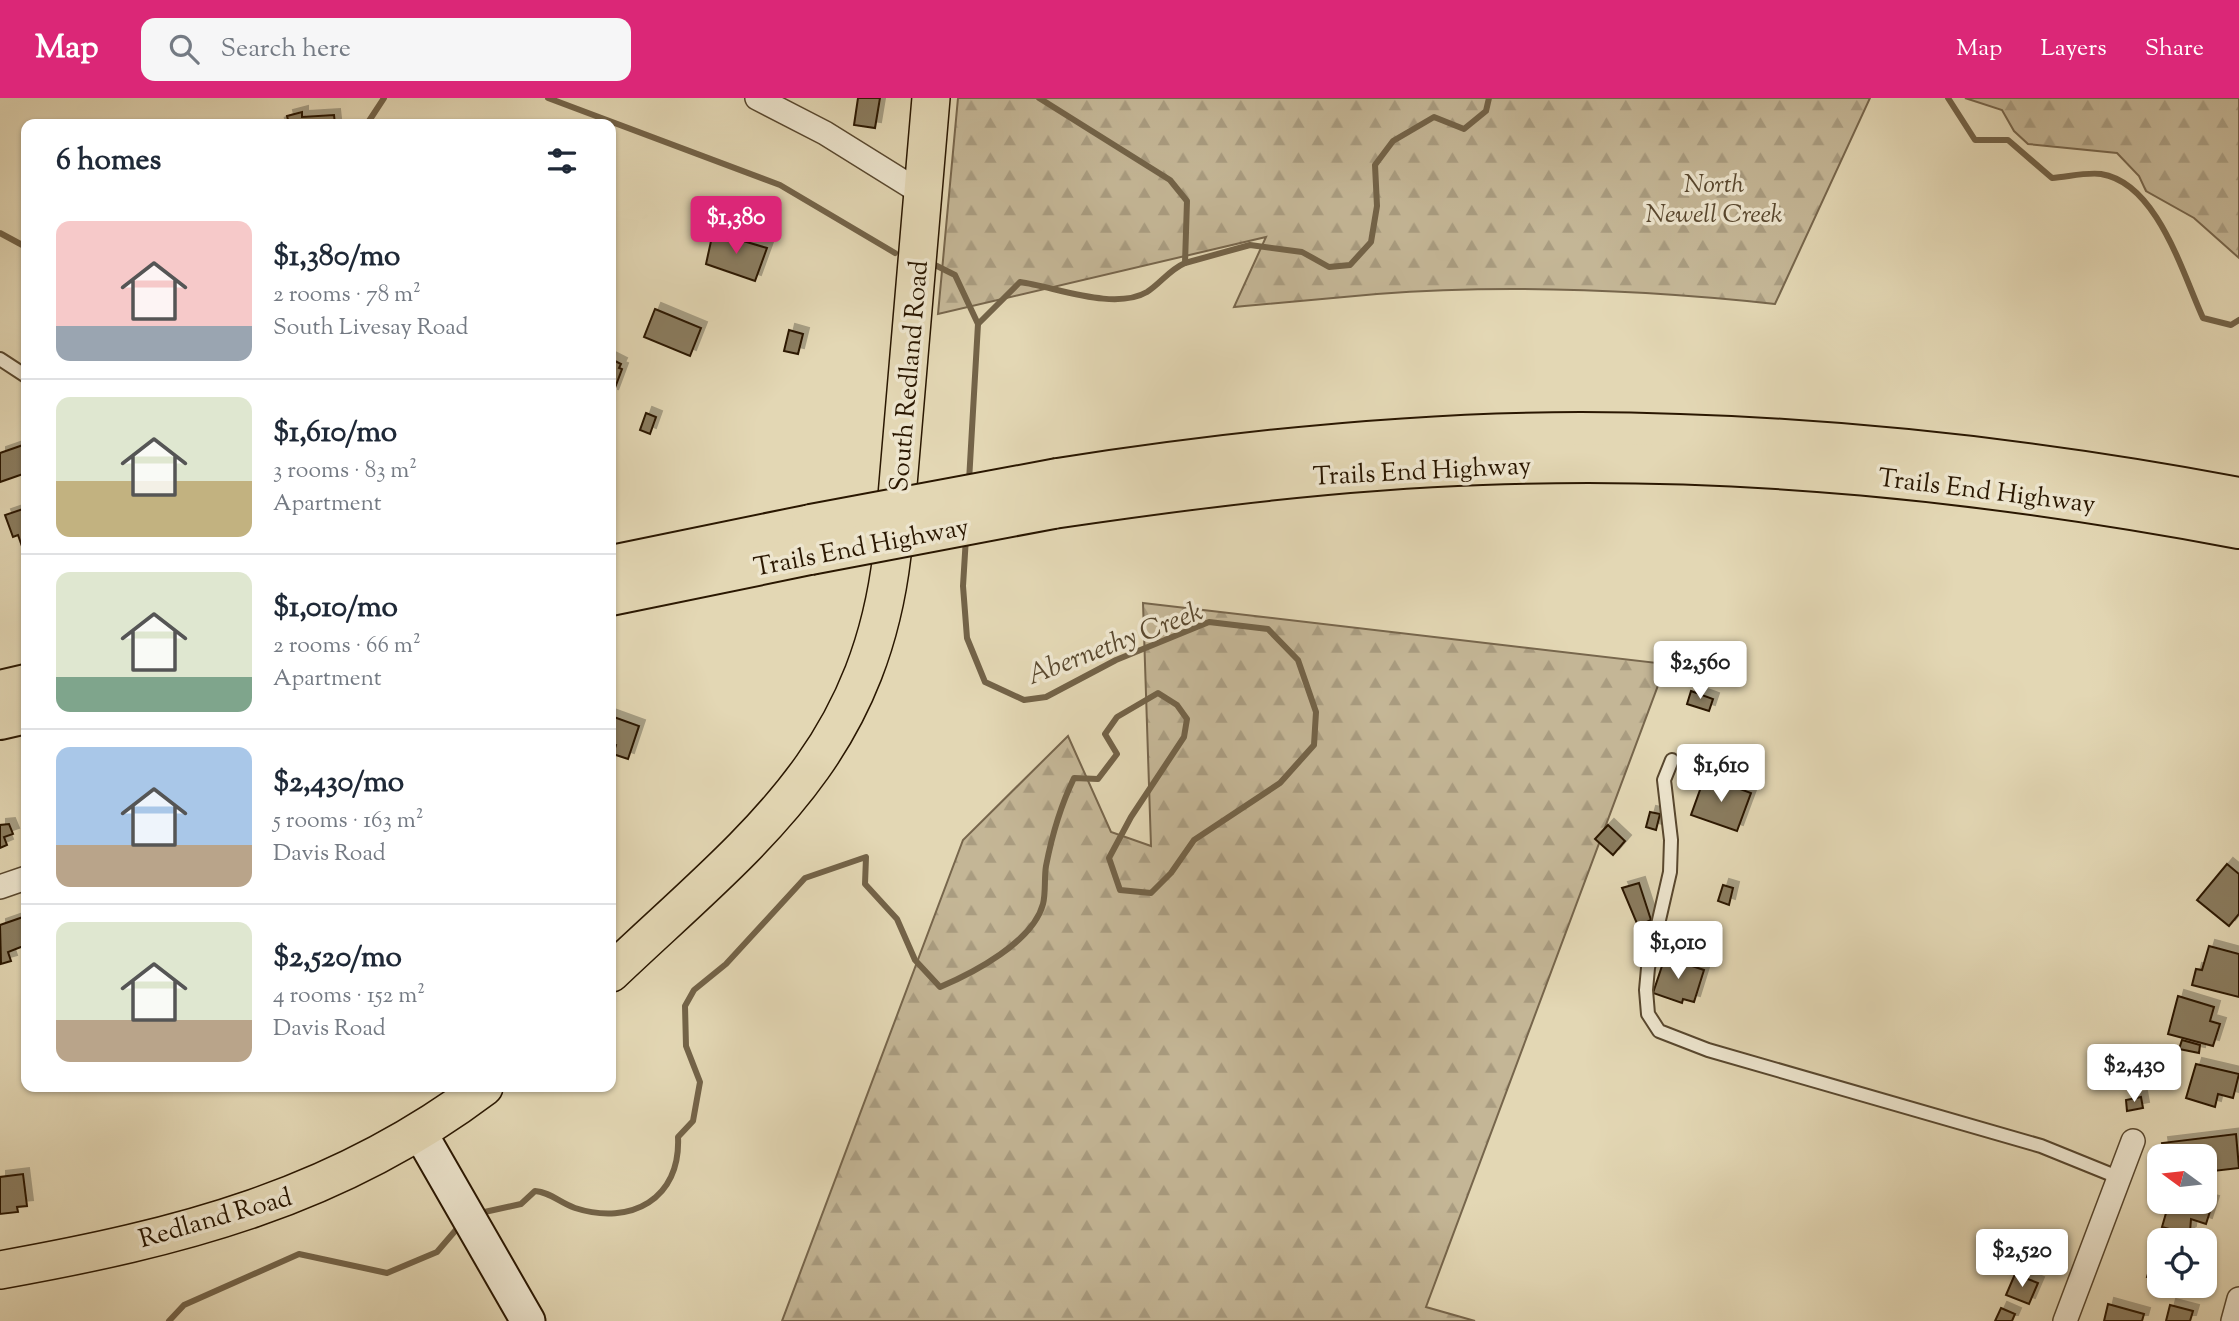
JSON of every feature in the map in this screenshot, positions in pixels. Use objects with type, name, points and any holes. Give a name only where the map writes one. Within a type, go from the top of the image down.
[{"type":"highway","name":"Trails End Highway","points":[[616,564],[810,540],[1056,494],[1182,459],[1359,441],[1593,432],[1724,435],[1870,444],[2008,460],[2239,497]]},
{"type":"highway","name":"Trails End Highway","points":[[1056,494],[1192,489],[1408,468],[1557,463],[1647,464],[1764,468],[1954,483],[2118,506],[2239,528]]},
{"type":"highway","name":"Trails End Highway","points":[[616,595],[810,540]]},
{"type":"highway","points":[[0,690],[21,685]]},
{"type":"highway","points":[[0,719],[21,715]]},
{"type":"main road","name":"South Redland Road","points":[[616,968],[747,844],[792,797],[841,727],[862,682],[876,640],[890,574],[931,98]]},
{"type":"main road","points":[[420,1133],[477,1092]]},
{"type":"main road","name":"Redland Road","points":[[0,1270],[200,1227],[243,1214],[341,1175],[420,1133]]},
{"type":"street","points":[[757,98],[825,133],[923,194]]},
{"type":"street","points":[[0,887],[21,880]]},
{"type":"street","points":[[420,1133],[456,1200],[528,1321]]},
{"type":"street","points":[[2065,1321],[2133,1141]]},
{"type":"street","points":[[2233,1321],[2239,1299]]},
{"type":"lane","points":[[0,359],[21,373]]},
{"type":"lane","points":[[1672,760],[1664,780],[1671,840],[1670,872],[1646,990],[1648,1014],[1659,1031],[1708,1051],[2041,1146],[2120,1178]]},
{"type":"green space","name":"North Newell Creek","points":[[958,98],[1870,98],[1775,304],[1626,292],[1476,289],[1377,294],[1234,307],[1266,237],[938,314]]},
{"type":"green space","points":[[1965,98],[2239,98],[2239,258],[2194,218],[2146,191],[2139,176],[2117,153],[2028,144],[2014,131],[2002,110]]},
{"type":"green space","points":[[1143,603],[1666,664],[1426,1307],[1475,1321],[782,1321],[963,840],[1068,736],[1111,832],[1151,846]]},
{"type":"building","points":[[858,98],[880,98],[875,128],[854,125]]},
{"type":"building","points":[[302,112],[302,117],[334,115],[334,119],[288,119],[287,116]]},
{"type":"building","points":[[713,232],[767,248],[755,281],[706,264]]},
{"type":"building","points":[[655,309],[701,328],[690,356],[644,337]]},
{"type":"building","points":[[789,330],[803,334],[798,354],[784,351]]},
{"type":"building","points":[[616,362],[621,364],[619,368],[622,369],[616,385]]},
{"type":"building","points":[[646,413],[656,417],[650,434],[640,430]]},
{"type":"building","points":[[21,446],[21,475],[0,482],[0,453]]},
{"type":"building","points":[[21,510],[21,544],[18,535],[13,537],[5,515]]},
{"type":"building","points":[[1691,691],[1713,699],[1709,711],[1687,704]]},
{"type":"building","points":[[616,718],[639,726],[628,759],[616,755]]},
{"type":"building","points":[[1705,776],[1751,793],[1737,831],[1691,815]]},
{"type":"building","points":[[1650,812],[1660,814],[1656,830],[1646,827]]},
{"type":"building","points":[[9,824],[13,834],[4,837],[7,845],[0,848],[0,825]]},
{"type":"building","points":[[1608,825],[1625,841],[1613,855],[1595,839]]},
{"type":"building","points":[[2227,864],[2239,874],[2239,914],[2229,926],[2197,900]]},
{"type":"building","points":[[1639,883],[1651,920],[1638,926],[1622,888]]},
{"type":"building","points":[[1723,885],[1733,888],[1729,905],[1718,901]]},
{"type":"building","points":[[21,918],[21,947],[8,952],[11,961],[1,964],[0,925]]},
{"type":"building","points":[[2209,946],[2239,954],[2239,997],[2192,985],[2196,969],[2202,970]]},
{"type":"building","points":[[1665,957],[1704,970],[1694,1002],[1683,999],[1682,1003],[1653,993]]},
{"type":"building","points":[[2178,996],[2214,1007],[2210,1021],[2220,1024],[2213,1046],[2168,1034]]},
{"type":"building","points":[[2182,1040],[2200,1045],[2199,1053],[2179,1049]]},
{"type":"building","points":[[2196,1064],[2239,1074],[2233,1098],[2218,1094],[2215,1107],[2186,1098]]},
{"type":"building","points":[[2141,1097],[2143,1108],[2127,1111],[2126,1100]]},
{"type":"building","points":[[2236,1134],[2239,1168],[2217,1171],[2217,1144],[2162,1143]]},
{"type":"building","points":[[23,1174],[27,1206],[17,1207],[18,1212],[0,1214],[0,1177]]},
{"type":"building","points":[[2166,1214],[2209,1214],[2206,1224],[2191,1219],[2190,1228],[2162,1227]]},
{"type":"building","points":[[2015,1274],[2038,1283],[2029,1304],[2006,1295]]},
{"type":"building","points":[[2108,1304],[2144,1314],[2142,1321],[2104,1321]]},
{"type":"building","points":[[2170,1305],[2193,1311],[2190,1321],[2166,1321]]},
{"type":"building","points":[[2001,1308],[2015,1314],[2012,1321],[1995,1321]]},
{"type":"waterway","points":[[370,119],[384,98]]},
{"type":"waterway","points":[[548,98],[604,119]]},
{"type":"waterway","name":"Abernethy Creek","points":[[969,481],[978,324],[1020,282],[1102,299],[1118,299],[1147,292],[1185,263],[1187,201],[1170,180],[1039,98]]},
{"type":"waterway","points":[[1185,263],[1250,245],[1302,252],[1329,267],[1350,265],[1371,242],[1377,206],[1375,165],[1393,141],[1434,117],[1464,129],[1486,111],[1489,98]]},
{"type":"waterway","points":[[1948,98],[1975,140],[2008,140],[2052,178],[2101,174],[2121,181],[2138,194],[2165,232],[2203,318],[2231,325],[2239,320]]},
{"type":"waterway","points":[[616,124],[780,185],[895,253]]},
{"type":"waterway","points":[[0,233],[21,244]]},
{"type":"waterway","points":[[935,265],[955,275],[978,324]]},
{"type":"waterway","name":"Abernethy Creek","points":[[480,1213],[521,1204],[535,1191],[575,1208],[596,1213],[615,1213],[633,1210],[649,1202],[661,1191],[671,1177],[677,1159],[678,1137],[693,1121],[700,1082],[686,1046],[685,1006],[694,990],[726,964],[805,878],[866,857],[865,884],[897,919],[915,960],[940,987],[1000,954],[1015,943],[1037,918],[1044,899],[1045,871],[1051,843],[1065,800],[1074,778],[1098,779],[1117,754],[1105,734],[1117,717],[1158,693],[1177,705],[1187,719],[1184,737],[1131,817],[1109,858],[1120,890],[1151,893],[1171,873],[1194,840],[1280,783],[1314,745],[1316,712],[1298,660],[1268,629],[1209,622],[1116,660],[1046,697],[1024,700],[985,682],[967,638],[963,586],[966,537]]},
{"type":"waterway","name":"Abernethy Creek","points":[[169,1321],[184,1305],[299,1254],[387,1273],[437,1252],[461,1224]]}]
